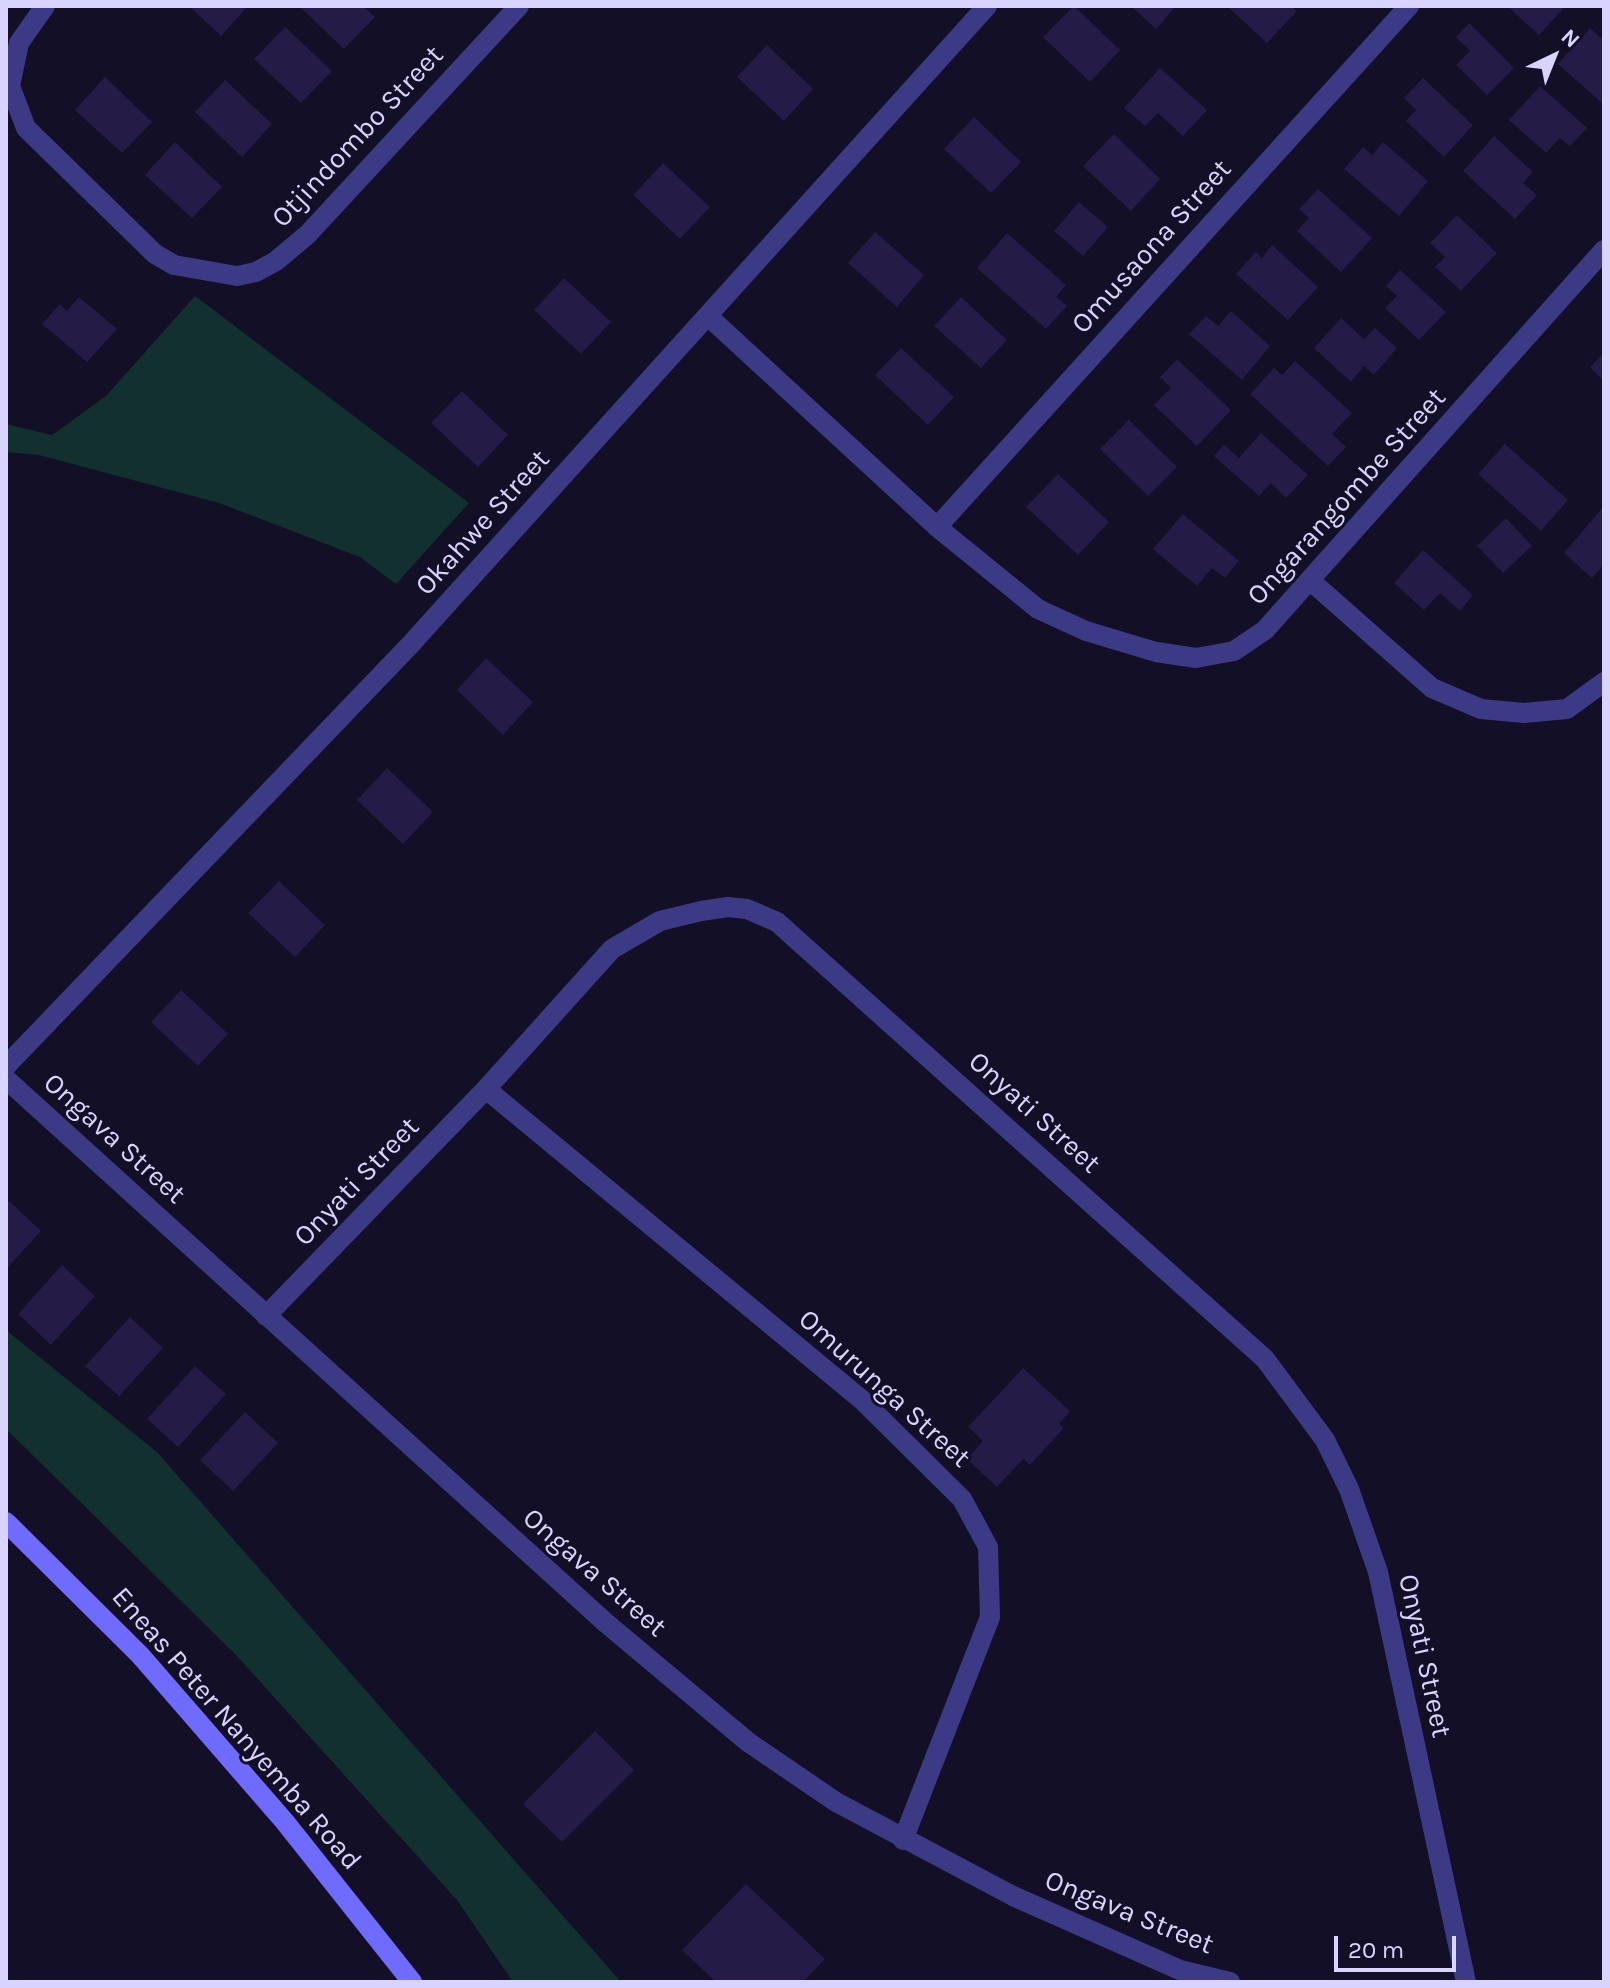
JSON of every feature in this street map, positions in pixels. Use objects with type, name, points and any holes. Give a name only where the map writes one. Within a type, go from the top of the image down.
[{"type":"main road","name":"Eneas Peter Nanyemba Road","points":[[6,1522],[140,1655],[285,1822],[412,1982]]},
{"type":"street","name":"Otjindombo Street","points":[[45,6],[19,43],[10,86],[26,128],[155,254],[174,265],[237,276],[256,272],[276,261],[308,234],[519,6]]},
{"type":"street","name":"Okahwe Street","points":[[6,1066],[410,645],[987,6]]},
{"type":"street","name":"Omusaona Street","points":[[937,527],[1409,6]]},
{"type":"street","name":"Ongarangombe Street","points":[[709,317],[937,527],[1038,609],[1086,631],[1156,652],[1196,658],[1234,651],[1265,630],[1312,582],[1604,250]]},
{"type":"street","points":[[1312,582],[1432,688],[1481,709],[1524,713],[1567,709],[1604,682]]},
{"type":"street","name":"Onyati Street","points":[[266,1316],[486,1089],[612,949],[660,921],[701,911],[728,907],[747,909],[777,922],[1253,1348],[1288,1388],[1325,1440],[1349,1489],[1378,1572],[1466,1982]]},
{"type":"street","name":"Ongava Street","points":[[6,1079],[606,1623],[736,1733],[836,1802],[1013,1896],[1180,1976],[1230,1982]]},
{"type":"street","name":"Omurunga Street","points":[[486,1089],[862,1400],[962,1499],[988,1547],[990,1617],[903,1840]]},
{"type":"green space","points":[[195,296],[469,503],[396,584],[360,557],[219,503],[39,455],[6,452],[6,424],[52,435],[106,396]]},
{"type":"green space","points":[[6,1330],[157,1452],[621,1982],[513,1982],[457,1900],[236,1655],[6,1429]]},
{"type":"building","points":[[189,6],[248,6],[221,36]]},
{"type":"building","points":[[299,6],[363,6],[375,17],[344,49]]},
{"type":"building","points":[[1074,6],[1120,50],[1090,82],[1043,37]]},
{"type":"building","points":[[1131,6],[1176,6],[1156,29]]},
{"type":"building","points":[[1227,6],[1291,6],[1297,11],[1267,43]]},
{"type":"building","points":[[1507,6],[1559,6],[1563,9],[1539,35]]},
{"type":"building","points":[[1469,23],[1514,68],[1487,95],[1456,65],[1470,51],[1456,37]]},
{"type":"building","points":[[285,27],[332,71],[301,103],[254,59]]},
{"type":"building","points":[[1590,28],[1604,41],[1604,105],[1558,64]]},
{"type":"building","points":[[767,45],[813,89],[784,121],[737,77]]},
{"type":"building","points":[[1160,68],[1207,110],[1183,136],[1158,113],[1145,126],[1124,108]]},
{"type":"building","points":[[105,77],[152,122],[122,153],[75,110]]},
{"type":"building","points":[[1423,78],[1473,125],[1444,157],[1406,121],[1416,110],[1404,98]]},
{"type":"building","points":[[225,80],[272,124],[242,157],[195,112]]},
{"type":"building","points":[[1540,86],[1587,128],[1570,146],[1560,138],[1546,153],[1509,120]]},
{"type":"building","points":[[974,117],[1021,162],[991,193],[944,149]]},
{"type":"building","points":[[1114,134],[1160,179],[1131,211],[1083,166]]},
{"type":"building","points":[[1494,136],[1533,172],[1523,183],[1537,195],[1515,219],[1463,171]]},
{"type":"building","points":[[175,142],[222,187],[192,218],[145,175]]},
{"type":"building","points":[[1383,142],[1428,181],[1399,216],[1344,169],[1363,147],[1372,155]]},
{"type":"building","points":[[663,163],[710,207],[680,239],[633,195]]},
{"type":"building","points":[[1318,189],[1372,238],[1341,272],[1297,231],[1309,218],[1299,209]]},
{"type":"building","points":[[1079,202],[1108,227],[1083,256],[1054,231]]},
{"type":"building","points":[[1457,215],[1497,253],[1461,291],[1435,267],[1445,257],[1430,243]]},
{"type":"building","points":[[875,232],[924,275],[897,307],[848,263]]},
{"type":"building","points":[[1007,233],[1066,285],[1056,297],[1067,306],[1046,329],[977,268]]},
{"type":"building","points":[[1272,245],[1318,287],[1288,320],[1236,274],[1256,252],[1262,258]]},
{"type":"building","points":[[1400,270],[1446,312],[1419,340],[1385,308],[1397,296],[1386,286]]},
{"type":"building","points":[[564,278],[611,322],[581,354],[534,310]]},
{"type":"building","points":[[79,297],[117,329],[87,362],[42,324],[60,304],[67,311]]},
{"type":"building","points":[[961,297],[1007,340],[981,368],[934,326]]},
{"type":"building","points":[[1231,311],[1270,346],[1242,380],[1189,334],[1206,316],[1218,326]]},
{"type":"building","points":[[1341,318],[1364,339],[1375,328],[1397,348],[1374,375],[1364,366],[1351,382],[1314,348]]},
{"type":"building","points":[[901,348],[954,397],[928,425],[875,375]]},
{"type":"building","points":[[1604,353],[1604,381],[1590,367]]},
{"type":"building","points":[[1177,359],[1231,410],[1197,446],[1154,405],[1171,388],[1160,377]]},
{"type":"building","points":[[1295,361],[1352,413],[1332,434],[1346,447],[1328,466],[1250,394],[1274,368],[1282,375]]},
{"type":"building","points":[[462,391],[508,435],[478,467],[431,423]]},
{"type":"building","points":[[1129,420],[1177,467],[1148,496],[1100,449]]},
{"type":"building","points":[[1261,433],[1308,475],[1286,498],[1271,483],[1259,496],[1214,456],[1224,445],[1239,458]]},
{"type":"building","points":[[1505,444],[1568,500],[1541,531],[1478,474]]},
{"type":"building","points":[[1058,474],[1109,522],[1078,555],[1026,507]]},
{"type":"building","points":[[1604,506],[1604,564],[1592,578],[1564,553]]},
{"type":"building","points":[[1183,514],[1239,561],[1225,578],[1212,568],[1197,586],[1153,549]]},
{"type":"building","points":[[1506,518],[1532,546],[1503,573],[1477,546]]},
{"type":"building","points":[[1423,550],[1473,595],[1460,611],[1440,593],[1424,610],[1394,583]]},
{"type":"building","points":[[486,658],[533,702],[503,735],[457,690]]},
{"type":"building","points":[[387,768],[433,812],[403,844],[357,800]]},
{"type":"building","points":[[279,881],[325,925],[295,957],[248,913]]},
{"type":"building","points":[[181,990],[228,1034],[198,1066],[151,1022]]},
{"type":"building","points":[[9,1201],[41,1231],[6,1269],[6,1205]]},
{"type":"building","points":[[62,1265],[95,1296],[51,1345],[18,1314]]},
{"type":"building","points":[[130,1317],[163,1348],[119,1396],[85,1366]]},
{"type":"building","points":[[195,1366],[226,1394],[178,1447],[147,1419]]},
{"type":"building","points":[[1023,1368],[1070,1411],[1059,1424],[1064,1428],[1030,1465],[1023,1459],[997,1487],[967,1459],[983,1441],[968,1427]]},
{"type":"building","points":[[245,1412],[278,1443],[233,1491],[200,1460]]},
{"type":"building","points":[[595,1731],[634,1770],[562,1842],[523,1804]]},
{"type":"building","points":[[746,1884],[825,1959],[803,1982],[716,1982],[682,1950]]}]
